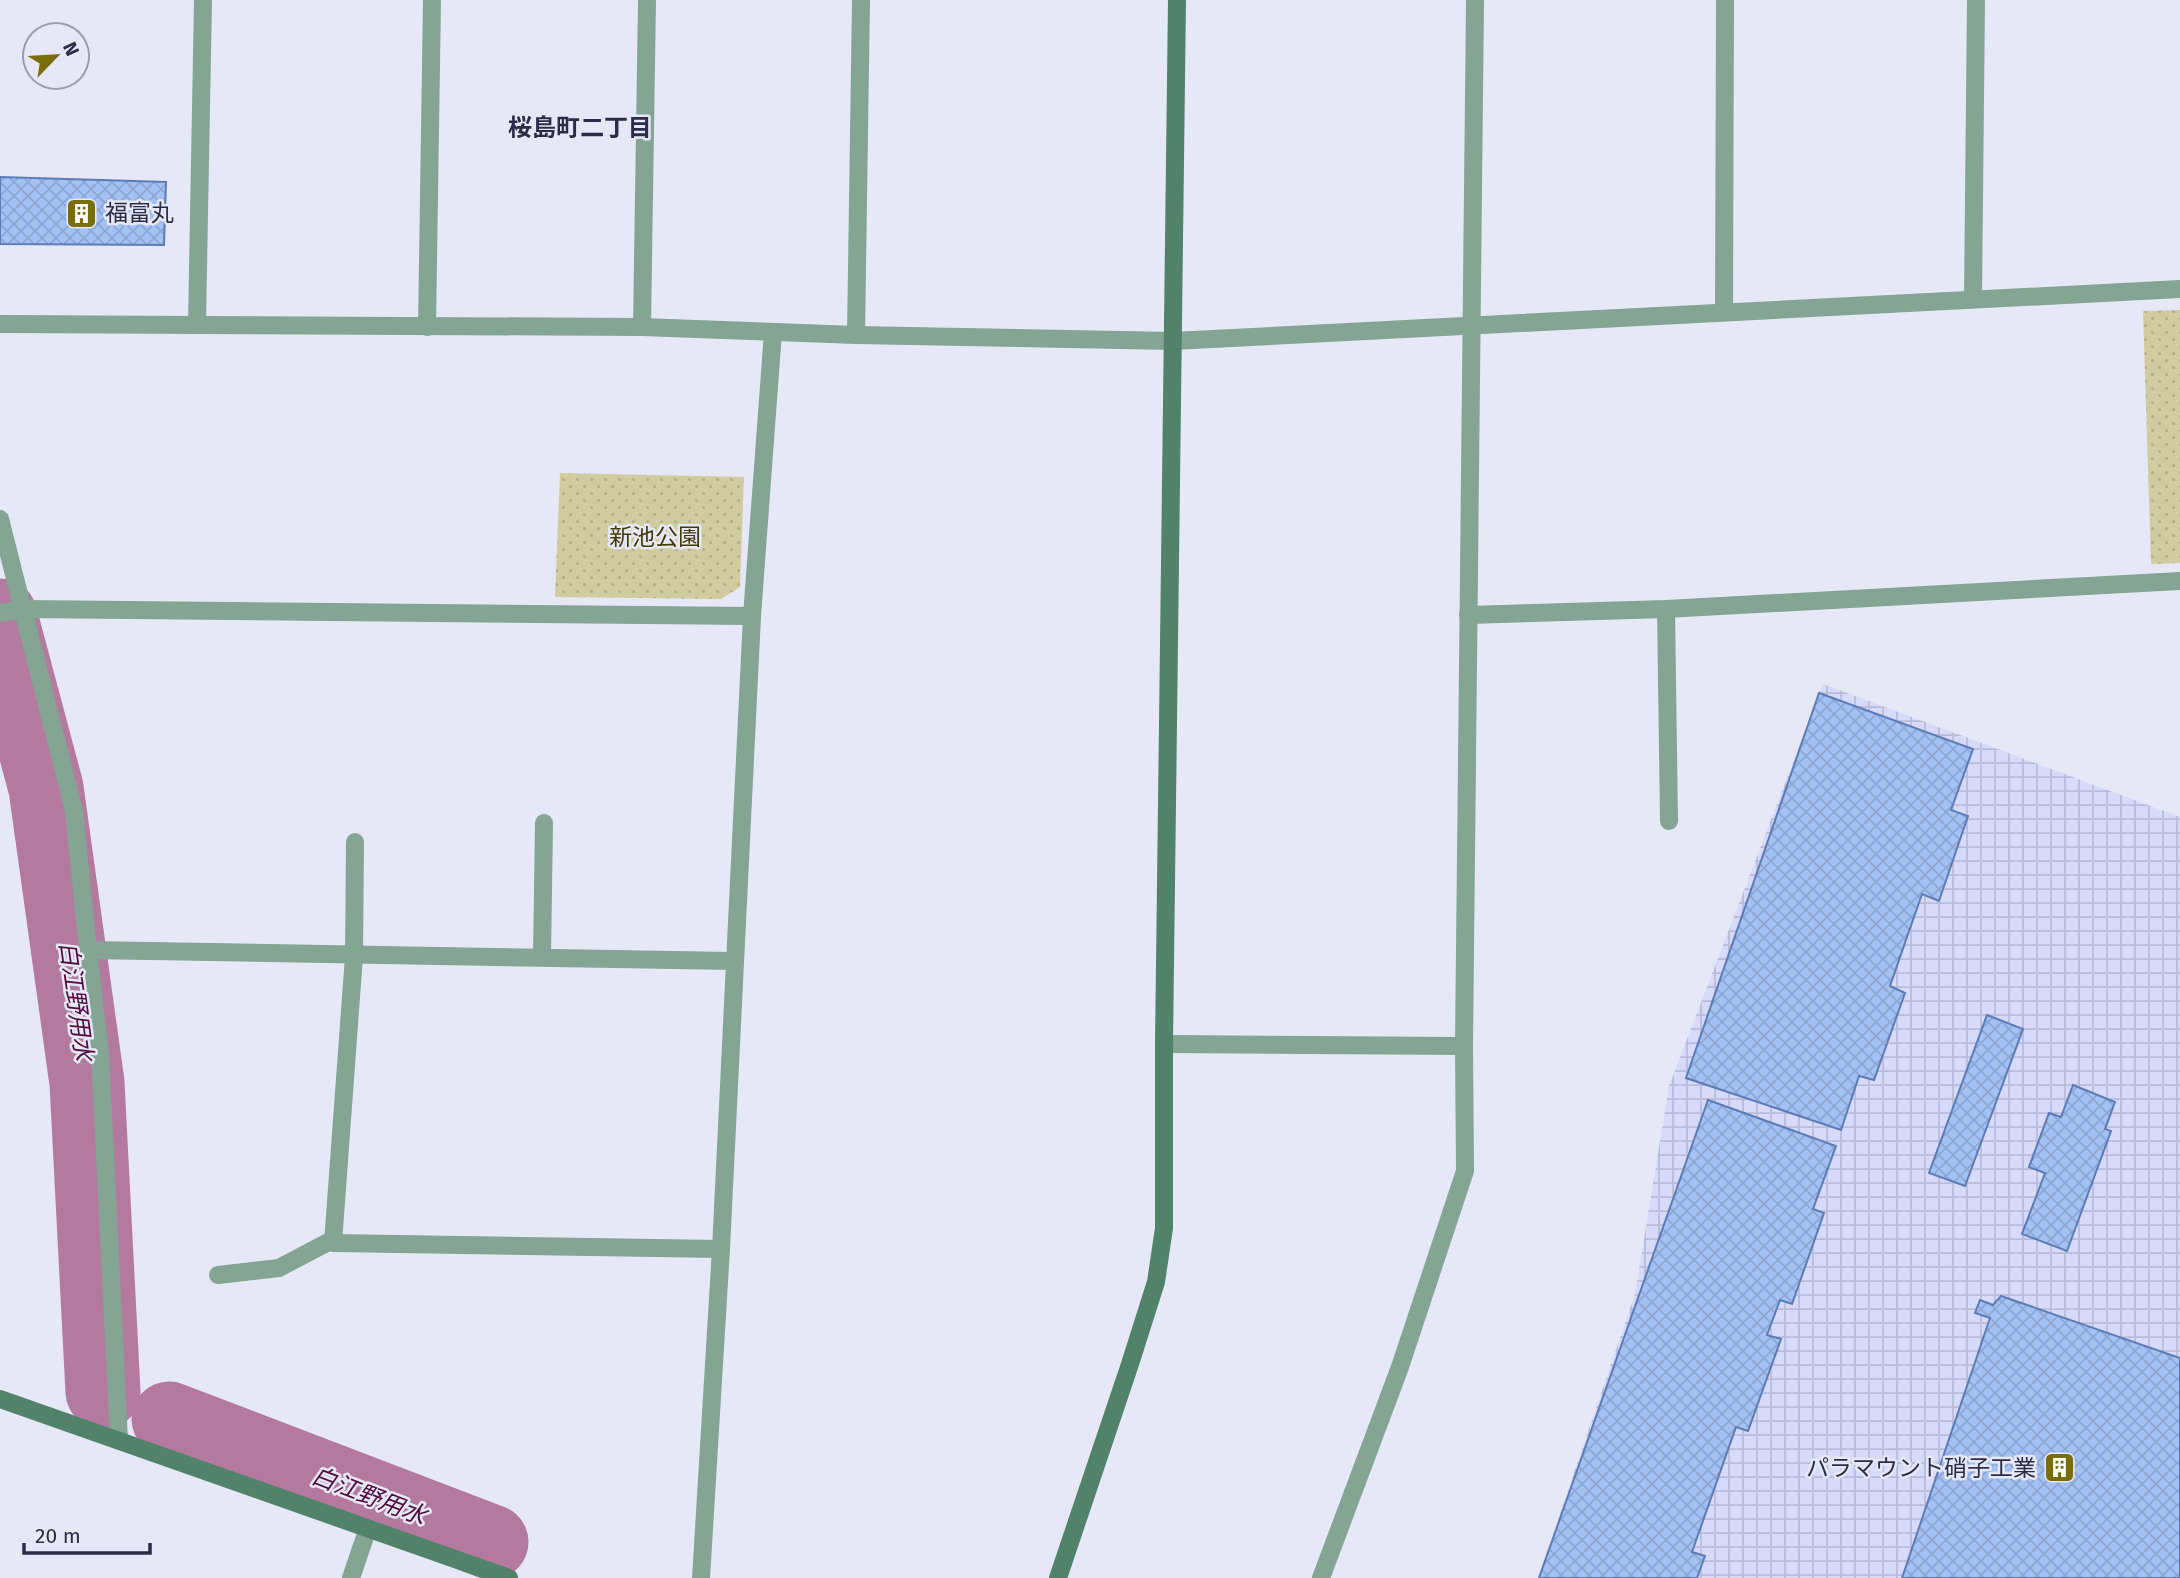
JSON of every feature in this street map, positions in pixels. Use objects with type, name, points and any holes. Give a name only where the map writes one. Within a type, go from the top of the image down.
[{"type":"street","points":[[197,324],[202,0]]},
{"type":"street","points":[[427,327],[432,0]]},
{"type":"street","points":[[642,327],[647,0]]},
{"type":"street","points":[[856,335],[861,0]]},
{"type":"street","points":[[1058,1578],[1156,1282],[1164,1228],[1177,0]]},
{"type":"street","points":[[1321,1578],[1400,1367],[1465,1171],[1475,0]]},
{"type":"street","points":[[1724,312],[1725,0]]},
{"type":"street","points":[[1973,299],[1976,0]]},
{"type":"street","points":[[0,324],[642,327],[856,335],[1173,341],[2180,289]]},
{"type":"street","points":[[701,1578],[721,1249],[752,616],[773,332]]},
{"type":"street","points":[[0,519],[13,610],[74,811],[100,1054],[119,1440]]},
{"type":"street","points":[[1468,615],[1666,609],[2180,581]]},
{"type":"street","points":[[1666,609],[1669,821]]},
{"type":"street","points":[[13,610],[752,616]]},
{"type":"street","points":[[542,957],[544,824]]},
{"type":"street","points":[[355,842],[354,956],[333,1242],[721,1249]]},
{"type":"street","points":[[88,950],[734,961]]},
{"type":"street","points":[[1164,1044],[1464,1046]]},
{"type":"street","points":[[218,1275],[279,1268],[334,1239]]},
{"type":"street","points":[[0,1399],[509,1578]]},
{"type":"street","points":[[351,1578],[368,1528]]},
{"type":"shaded area","name":"パラマウント硝子工業","points":[[1823,684],[2180,817],[2180,1578],[1538,1578],[1635,1294],[1669,1086]]},
{"type":"green space","points":[[2180,310],[2180,563],[2151,564],[2143,311]]},
{"type":"green space","name":"新池公園","points":[[560,473],[744,477],[740,587],[721,599],[555,597]]},
{"type":"building","name":"福富丸","points":[[0,177],[166,182],[164,245],[0,244]]},
{"type":"building","points":[[1819,693],[1973,749],[1951,810],[1968,816],[1939,901],[1922,894],[1890,986],[1905,993],[1874,1080],[1859,1076],[1841,1130],[1686,1078]]},
{"type":"building","points":[[1987,1015],[2023,1029],[1965,1186],[1929,1173]]},
{"type":"building","points":[[2073,1085],[2115,1102],[2105,1129],[2111,1131],[2067,1251],[2022,1234],[2045,1173],[2029,1167],[2049,1113],[2061,1117]]},
{"type":"building","points":[[1708,1100],[1836,1146],[1813,1209],[1824,1213],[1792,1304],[1780,1300],[1767,1335],[1781,1339],[1748,1431],[1736,1427],[1692,1552],[1705,1556],[1697,1578],[1539,1578]]},
{"type":"building","name":"パラマウント硝子工業","points":[[2001,1296],[2180,1358],[2180,1578],[1902,1578],[1990,1318],[1975,1313],[1980,1300],[1993,1305]]},
{"type":"waterway","name":"白江野用水","points":[[0,616],[46,788],[87,1083],[103,1392]]},
{"type":"waterway","name":"白江野用水","points":[[169,1419],[491,1542]]},
{"type":"place","name":"福富丸","points":[[82,213]]},
{"type":"place","name":"パラマウント硝子工業","points":[[2059,1468]]},
{"type":"district","name":"桜島町二丁目","points":[[580,128]]}]
